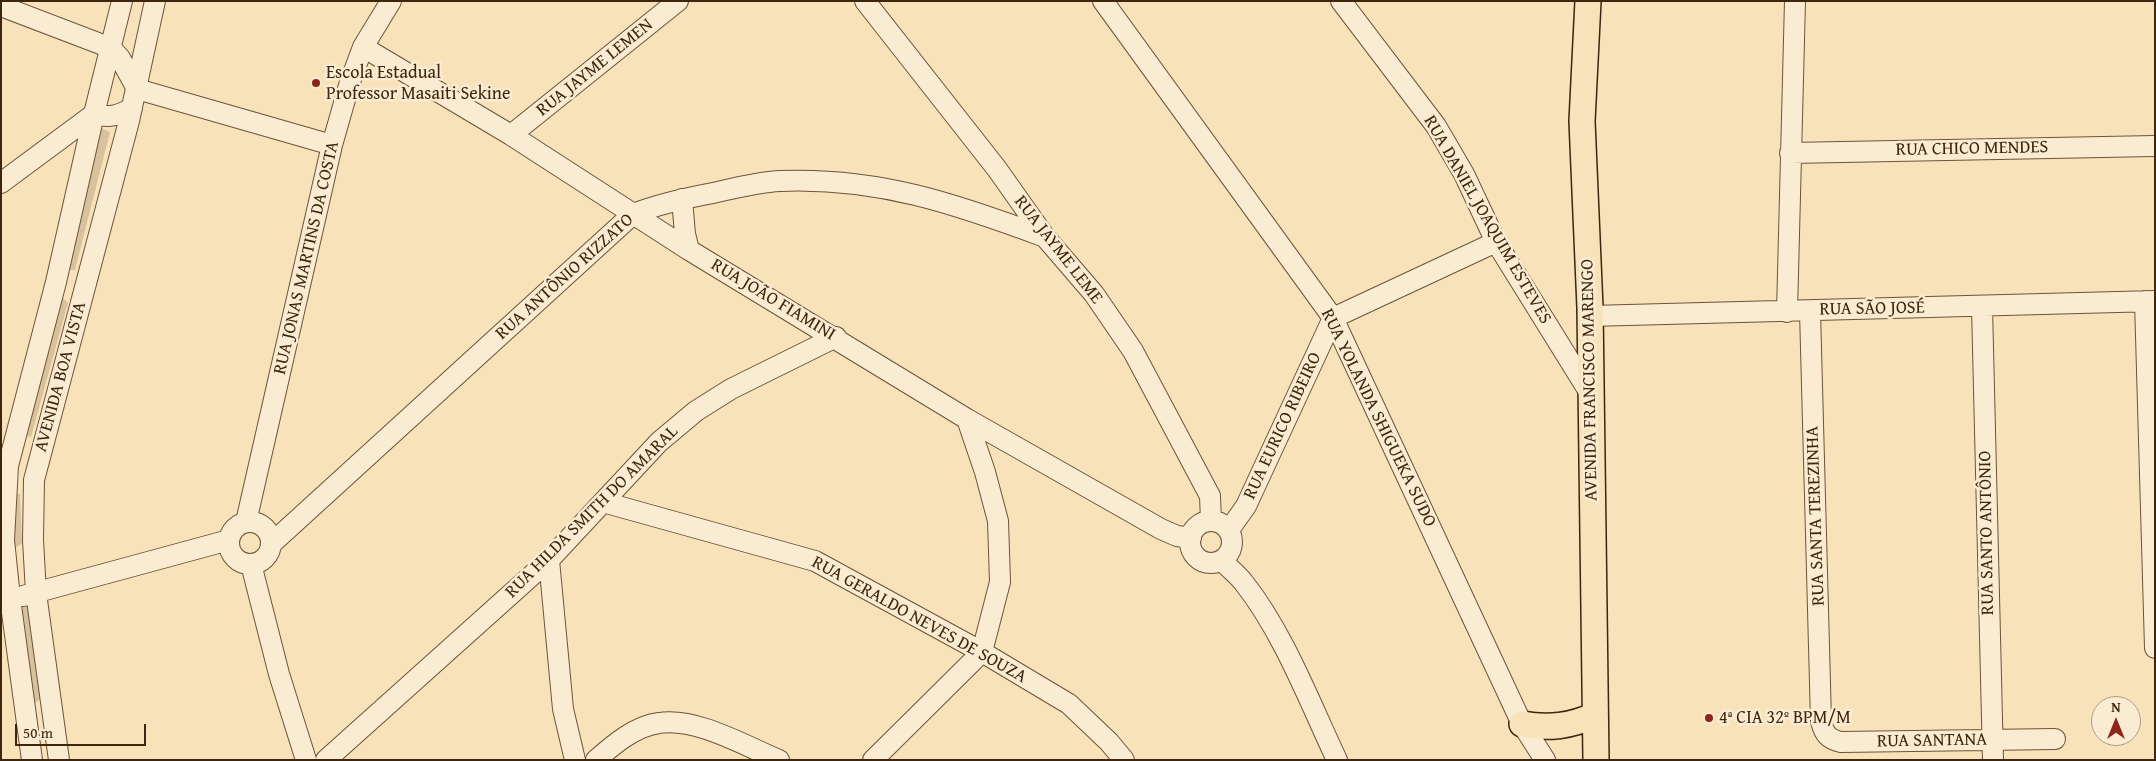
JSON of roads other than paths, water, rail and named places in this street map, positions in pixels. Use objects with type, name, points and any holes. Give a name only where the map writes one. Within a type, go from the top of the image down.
[{"type":"main road","name":"AVENIDA FRANCISCO MARENGO","points":[[1585,4],[1582,121],[1590,316],[1596,760]]},
{"type":"main road","points":[[1522,724],[1537,727],[1566,726],[1579,723],[1595,715]]},
{"type":"street","name":"AVENIDA BOA VISTA","points":[[29,758],[4,540],[4,484],[56,282],[122,1]]},
{"type":"street","name":"AVENIDA BOA VISTA","points":[[58,752],[36,593],[32,540],[34,480],[132,108],[155,1]]},
{"type":"street","name":"RUA JONAS MARTINS DA COSTA","points":[[246,522],[332,145],[362,47],[391,1]]},
{"type":"street","name":"RUA JAYME LEMEN","points":[[511,135],[678,1]]},
{"type":"street","name":"RUA JAYME LEME","points":[[865,1],[997,169],[1045,237],[1094,294],[1133,351],[1210,496],[1211,521]]},
{"type":"street","name":"RUA YOLANDA SHIGUEKA SUDO","points":[[1103,1],[1333,318],[1522,724],[1544,760]]},
{"type":"street","name":"RUA DANIEL JOAQUIM ESTEVES","points":[[1341,1],[1436,126],[1464,174],[1496,242],[1591,395]]},
{"type":"street","points":[[1787,312],[1794,1]]},
{"type":"street","points":[[1,6],[111,48],[120,58],[136,89],[332,145]]},
{"type":"street","name":"RUA JOÃO FIAMINI","points":[[362,47],[511,135],[689,250],[836,337],[967,419],[1161,529],[1177,536],[1190,538]]},
{"type":"street","points":[[1,182],[94,114],[108,118],[121,115],[132,108]]},
{"type":"street","name":"RUA CHICO MENDES","points":[[1790,153],[2155,146]]},
{"type":"street","name":"RUA ANTÔNIO RIZZATO","points":[[271,544],[633,214],[682,199],[778,181],[829,180],[903,190],[967,208],[1045,237]]},
{"type":"street","points":[[682,199],[685,234],[689,250]]},
{"type":"street","points":[[1333,318],[1496,242]]},
{"type":"street","points":[[56,282],[83,290]]},
{"type":"street","points":[[2150,301],[2155,648]]},
{"type":"street","name":"RUA SÃO JOSÉ","points":[[1590,316],[2150,301]]},
{"type":"street","name":"RUA SANTO ANTÔNIO","points":[[1982,307],[1993,760]]},
{"type":"street","name":"RUA SANTA TEREZINHA","points":[[1810,311],[1821,721]]},
{"type":"street","name":"RUA EURICO RIBEIRO","points":[[1229,530],[1246,506],[1333,318]]},
{"type":"street","name":"RUA HILDA SMITH DO AMARAL","points":[[326,760],[549,560],[659,442],[696,411],[731,389],[836,337]]},
{"type":"street","points":[[874,760],[982,652],[1000,582],[998,521],[985,472],[967,419]]},
{"type":"street","points":[[4,484],[34,480]]},
{"type":"street","name":"RUA GERALDO NEVES DE SOUZA","points":[[603,502],[815,561],[982,652],[1069,704],[1109,742],[1124,760]]},
{"type":"street","points":[[1211,521],[1218,522],[1229,530],[1233,544],[1231,550],[1222,561],[1215,563],[1202,561],[1192,551],[1190,538],[1198,526],[1211,521]]},
{"type":"street","points":[[246,522],[253,522],[264,527],[268,532],[271,544],[270,550],[262,560],[251,564],[242,563],[233,556],[229,540],[236,527],[246,522]]},
{"type":"street","points":[[10,598],[36,593],[229,540]]},
{"type":"street","points":[[549,560],[563,710],[575,760]]},
{"type":"street","points":[[1222,561],[1243,581],[1260,604],[1281,642],[1337,760]]},
{"type":"street","points":[[251,564],[278,674],[306,760]]},
{"type":"street","name":"RUA SANTANA","points":[[1821,721],[1827,736],[1832,740],[1841,742],[2055,739]]},
{"type":"street","points":[[596,760],[620,740],[658,722],[687,723],[779,760]]},
{"type":"street","points":[[29,758],[42,748],[58,752]]},
{"type":"place","name":"Escola Estadual Professor Masaiti Sekine","points":[[316,83]]},
{"type":"place","name":"4ª CIA 32º BPM/M","points":[[1709,718]]}]
